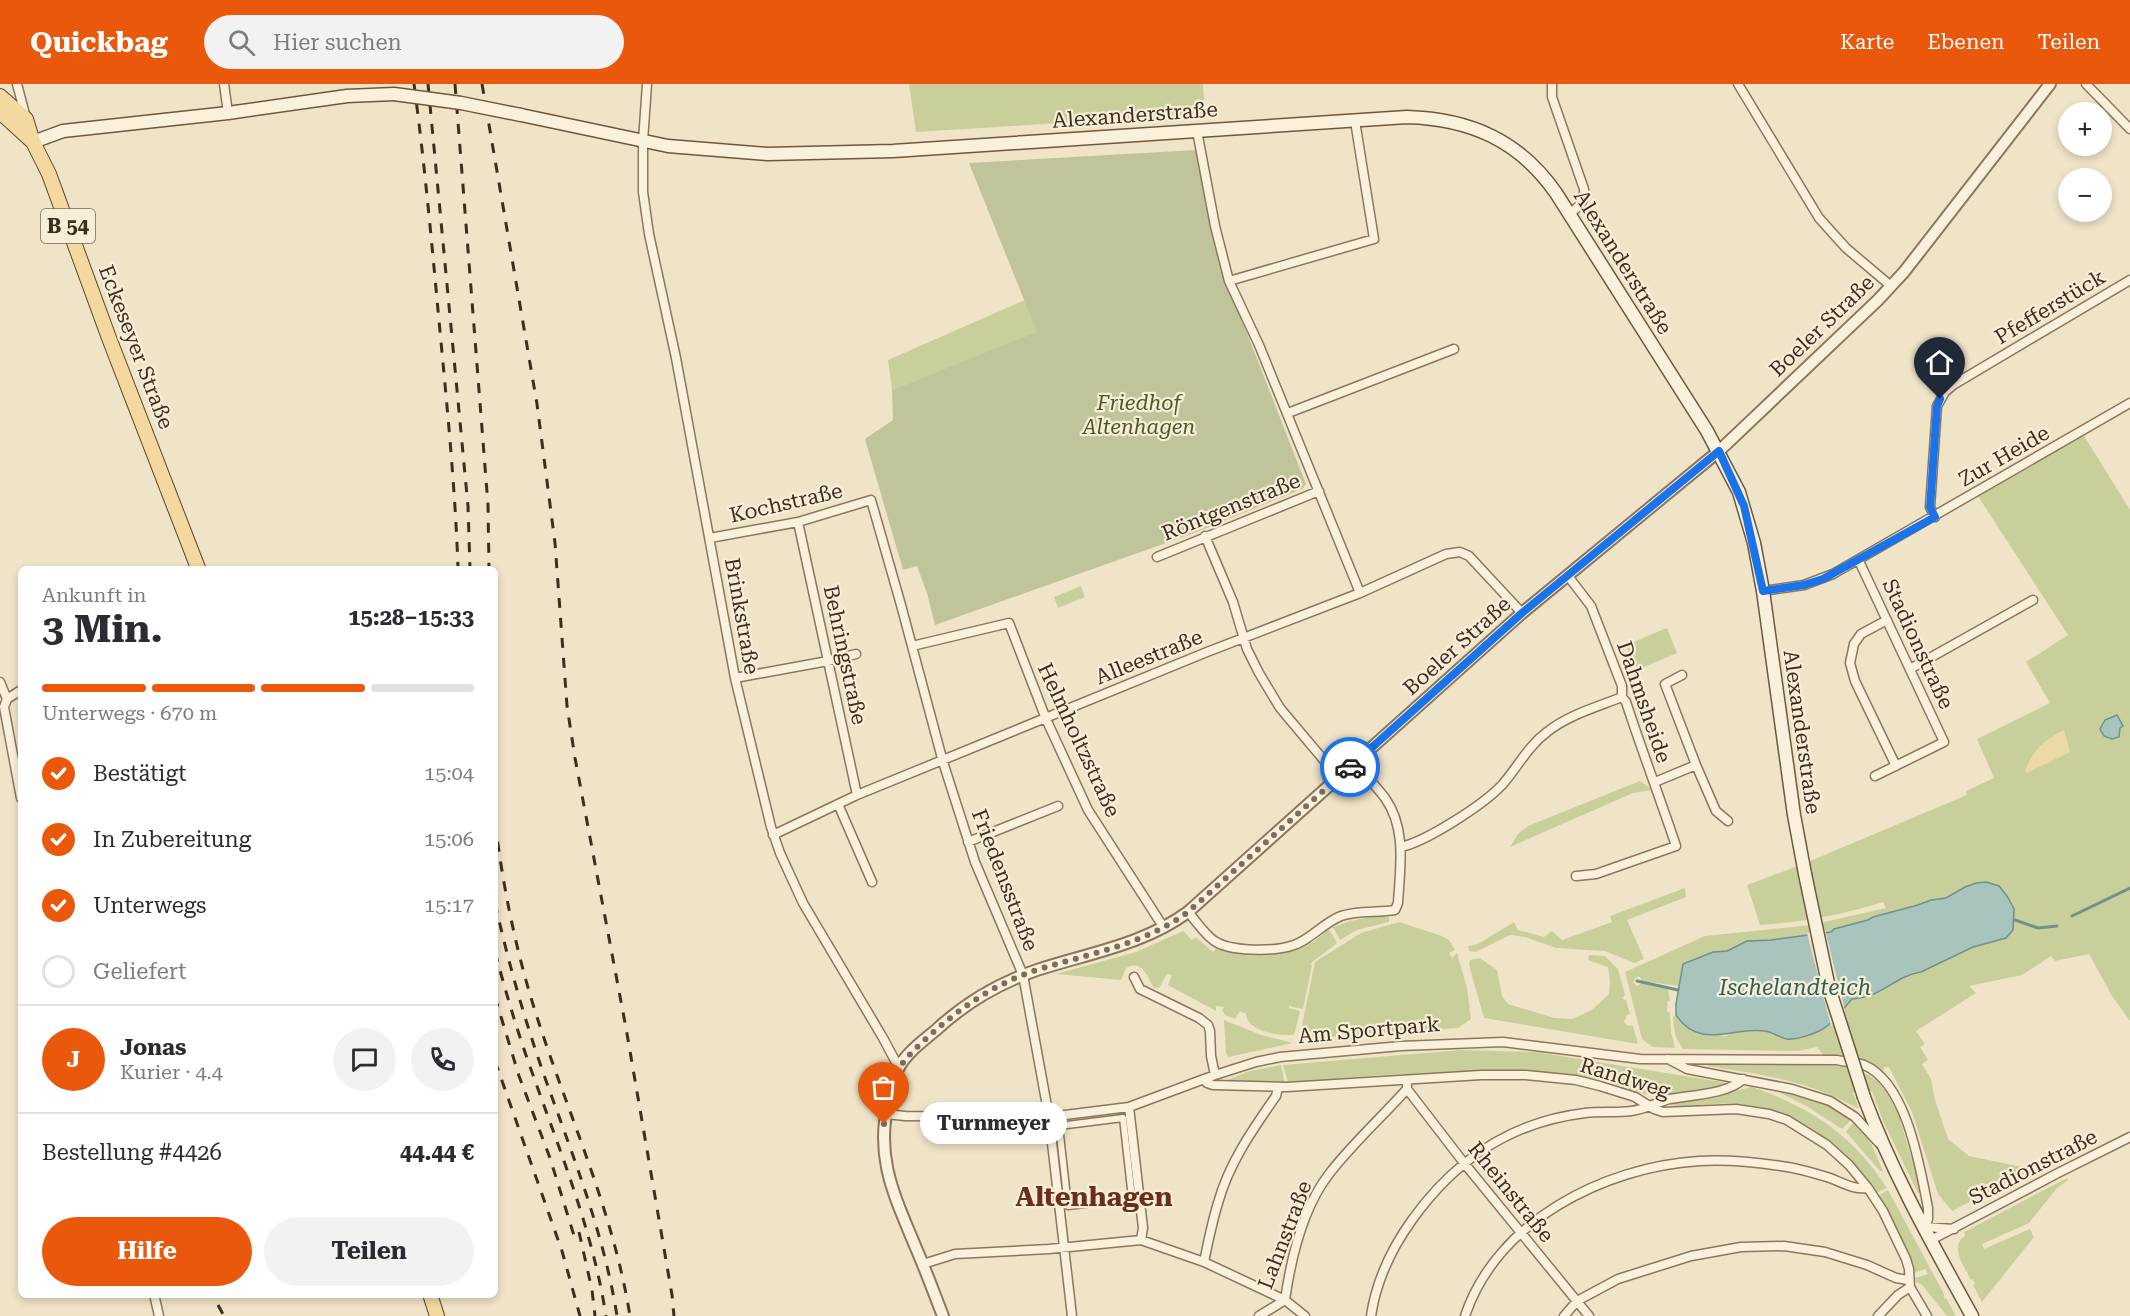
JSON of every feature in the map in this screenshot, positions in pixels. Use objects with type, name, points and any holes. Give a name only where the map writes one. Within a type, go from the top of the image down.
[{"type":"main road","name":"Alexanderstraße","points":[[33,142],[63,131],[347,96],[394,94],[461,103],[668,146],[743,154],[834,154],[1355,120],[1429,118],[1477,129],[1512,148],[1550,184],[1719,451],[1744,506],[1763,591],[1792,804],[1804,874],[1829,988],[1864,1096],[1886,1150],[1931,1240]]},
{"type":"main road","points":[[0,96],[26,119]]},
{"type":"main road","name":"B 54","points":[[0,112],[33,142]]},
{"type":"main road","name":"B 54","points":[[26,119],[33,142]]},
{"type":"main road","name":"Eckeseyer Straße","points":[[33,142],[49,174],[109,338],[197,566]]},
{"type":"main road","points":[[1931,1240],[1972,1316]]},
{"type":"main road","points":[[431,1298],[436,1316]]},
{"type":"street","points":[[17,84],[26,119]]},
{"type":"street","points":[[224,84],[228,112]]},
{"type":"street","name":"Brinkstraße","points":[[647,84],[643,141],[643,192],[649,234],[673,339],[735,678],[773,835],[803,903],[899,1068]]},
{"type":"street","points":[[1552,84],[1552,97],[1584,189],[1585,198],[1580,206],[1569,214]]},
{"type":"street","points":[[1738,84],[1819,218],[1846,248],[1891,286]]},
{"type":"street","name":"Boeler Straße","points":[[899,1068],[918,1046],[945,1021],[992,990],[1023,975],[1105,951],[1149,935],[1188,912],[1522,613],[1719,451],[1891,286],[2050,84]]},
{"type":"street","points":[[2086,84],[2130,129]]},
{"type":"street","points":[[1229,280],[1374,239],[1355,120]]},
{"type":"street","points":[[1197,131],[1215,226],[1229,280],[1288,413],[1360,593]]},
{"type":"street","name":"Pfefferstück","points":[[1935,517],[1930,507],[1937,406],[1945,392],[1953,385],[2130,280]]},
{"type":"street","points":[[1288,413],[1454,349]]},
{"type":"street","name":"Zur Heide","points":[[1763,591],[1813,583],[1859,561],[2130,403]]},
{"type":"street","name":"Röntgenstraße","points":[[1157,557],[1319,491]]},
{"type":"street","name":"Kochstraße","points":[[710,538],[798,522],[871,500]]},
{"type":"street","name":"Friedensstraße","points":[[871,500],[943,762],[975,862],[1023,975],[1049,1117],[1072,1316]]},
{"type":"street","name":"Behringstraße","points":[[798,522],[857,795]]},
{"type":"street","points":[[1205,537],[1233,602],[1247,649],[1259,673],[1280,708],[1338,777]]},
{"type":"street","name":"Alleestraße","points":[[773,835],[857,795],[1360,593],[1446,554],[1460,552],[1474,560],[1522,613]]},
{"type":"street","name":"Stadionstraße","points":[[1859,561],[1944,742],[1896,766]]},
{"type":"street","name":"Dahmsheide","points":[[1568,576],[1591,606],[1622,686],[1622,697],[1626,702],[1649,771],[1655,782],[1676,846],[1596,874],[1576,876]]},
{"type":"street","points":[[1910,669],[2033,600]]},
{"type":"street","points":[[1875,776],[1896,766],[1855,681],[1850,663],[1854,644],[1861,634],[1887,620]]},
{"type":"street","name":"Helmholtzstraße","points":[[912,646],[1009,623],[1046,719],[1088,810],[1164,928]]},
{"type":"street","points":[[735,678],[855,654]]},
{"type":"street","points":[[1682,675],[1665,684],[1716,811],[1728,821]]},
{"type":"street","points":[[0,682],[7,699]]},
{"type":"street","points":[[18,692],[7,699],[4,707],[18,782]]},
{"type":"street","points":[[1401,847],[1416,844],[1491,796],[1547,732],[1574,717],[1622,697]]},
{"type":"street","points":[[1188,912],[1208,935],[1220,944],[1233,948],[1265,949],[1294,945],[1341,916],[1397,908],[1401,847],[1399,832],[1386,799],[1355,763]]},
{"type":"street","points":[[1655,782],[1696,765]]},
{"type":"street","points":[[838,804],[872,882]]},
{"type":"street","points":[[969,842],[1058,806]]},
{"type":"street","points":[[1134,976],[1140,989],[1199,1018],[1208,1025],[1210,1056],[1215,1074]]},
{"type":"street","name":"Am Sportpark","points":[[886,1114],[1049,1117],[1129,1107],[1215,1074],[1256,1062],[1280,1057],[1401,1046],[1478,1042],[1527,1044],[1640,1059],[1825,1060],[1864,1065],[1886,1081],[1895,1095],[1912,1137],[1928,1208],[1925,1227]]},
{"type":"street","name":"Am Sportpark","points":[[1668,1059],[1687,1069],[1814,1095],[1843,1108],[1855,1117],[1886,1150]]},
{"type":"street","points":[[899,1068],[886,1114],[884,1135],[889,1181],[898,1209],[943,1316]]},
{"type":"street","name":"Randweg","points":[[1204,1079],[1213,1085],[1278,1088],[1406,1084],[1481,1074],[1549,1076],[1600,1086],[1635,1097],[1663,1112],[1736,1109],[1769,1114],[1787,1120],[1827,1145],[1868,1188],[1883,1211],[1906,1259],[1909,1283],[1926,1316]]},
{"type":"street","points":[[1371,1316],[1373,1302],[1384,1270],[1398,1240],[1430,1195],[1464,1163],[1491,1144],[1540,1123],[1584,1113],[1631,1111],[1666,1100],[1732,1088],[1743,1079]]},
{"type":"street","name":"Rheinstraße","points":[[1406,1084],[1464,1163],[1589,1316]]},
{"type":"street","name":"Lahnstraße","points":[[1259,1316],[1285,1300],[1290,1265],[1308,1212],[1328,1176],[1406,1084]]},
{"type":"street","points":[[1204,1262],[1227,1176],[1245,1143],[1276,1096],[1278,1088]]},
{"type":"street","points":[[1129,1107],[1143,1228],[1141,1240]]},
{"type":"street","points":[[1123,1118],[1132,1198],[1068,1206],[1059,1126],[1123,1118]]},
{"type":"street","name":"Stadionstraße","points":[[1931,1240],[2130,1137]]},
{"type":"street","points":[[1465,1316],[1471,1298],[1482,1278],[1522,1232],[1563,1203],[1610,1180],[1635,1172],[1686,1163],[1726,1160],[1788,1167],[1830,1178],[1858,1190],[1868,1188]]},
{"type":"street","name":"Stadionstraße","points":[[1925,1227],[1954,1229]]},
{"type":"street","points":[[923,1264],[956,1254],[1141,1240],[1204,1262],[1285,1300],[1305,1316]]},
{"type":"street","points":[[1564,1316],[1577,1301],[1618,1279],[1650,1268],[1690,1256],[1741,1247],[1784,1246],[1825,1252],[1868,1264],[1909,1283],[1878,1316]]},
{"type":"street","points":[[155,1298],[159,1316]]},
{"type":"green space","points":[[909,84],[1203,84],[1205,114],[916,132]]},
{"type":"green space","name":"Friedhof Altenhagen","points":[[1196,150],[1218,259],[1306,484],[1302,489],[1194,533],[935,625],[917,566],[903,570],[865,439],[893,420],[892,390],[1037,332],[969,163]]},
{"type":"green space","points":[[1025,300],[1038,332],[892,390],[888,360]]},
{"type":"green space","points":[[2081,431],[2130,510],[2130,1021],[2112,996],[2089,954],[2055,961],[2051,956],[2022,975],[1969,986],[1976,993],[1916,1031],[1925,1044],[1920,1047],[1928,1060],[1922,1064],[1931,1079],[1935,1100],[1948,1139],[1969,1156],[2032,1169],[1952,1211],[1938,1194],[1912,1112],[1889,1067],[1884,1067],[1883,1075],[1825,1057],[1817,1047],[1798,1051],[1683,1049],[1675,1034],[1673,1017],[1676,1015],[1680,1021],[1713,1034],[1726,1036],[1734,1032],[1766,1031],[1787,1039],[1829,1024],[1852,999],[1881,991],[1903,978],[1921,972],[1973,947],[2007,938],[1965,887],[1946,898],[1931,900],[1873,917],[1834,929],[1831,932],[1747,941],[1727,951],[1713,952],[1683,964],[1679,986],[1642,981],[1640,977],[1637,977],[1633,982],[1637,986],[1642,983],[1668,989],[1670,1001],[1668,1001],[1667,1011],[1670,1013],[1675,1048],[1653,1047],[1642,1039],[1625,972],[1705,936],[1811,925],[1886,908],[1883,902],[1822,917],[1760,925],[1747,885],[1967,795],[1966,791],[1994,778],[1977,739],[2050,703],[2026,662],[2068,635],[1976,493]]},
{"type":"green space","points":[[1081,586],[1085,597],[1058,608],[1054,597]]},
{"type":"green space","points":[[1667,628],[1677,653],[1637,670],[1626,645]]},
{"type":"green space","points":[[1640,781],[1653,790],[1633,793],[1510,847],[1518,834],[1528,826]]},
{"type":"green space","points":[[1685,888],[1686,897],[1627,920],[1644,959],[1634,963],[1605,951],[1556,948],[1525,937],[1510,935],[1476,952],[1469,951],[1468,946],[1478,944],[1514,922],[1518,930],[1544,937],[1552,931],[1562,940],[1612,922],[1610,916]]},
{"type":"green space","points":[[1371,917],[1389,917],[1389,922],[1357,930],[1340,940],[1333,927],[1350,921]]},
{"type":"green space","points":[[1399,922],[1449,940],[1455,950],[1449,953],[1452,958],[1457,953],[1467,988],[1471,1019],[1458,1028],[1302,1039],[1300,1035],[1315,962],[1361,933]]},
{"type":"green space","points":[[1329,929],[1337,943],[1310,964],[1312,965],[1303,1009],[1289,1006],[1289,1008],[1300,1011],[1294,1035],[1273,1034],[1258,1029],[1248,1020],[1246,1014],[1240,1011],[1235,1019],[1225,1015],[1222,1010],[1224,1007],[1216,1006],[1216,1011],[1168,985],[1172,975],[1167,974],[1159,988],[1154,988],[1143,970],[1136,966],[1126,968],[1121,980],[1056,974],[1136,952],[1183,931],[1192,940],[1196,937],[1213,952],[1217,947],[1234,952],[1309,940],[1312,943]]},
{"type":"green space","points":[[1589,955],[1605,956],[1618,969],[1625,995],[1622,999],[1626,1000],[1630,1014],[1624,1022],[1633,1026],[1638,1044],[1484,1018],[1469,965],[1470,960],[1480,958],[1497,970],[1502,996],[1508,1004],[1554,1018],[1572,1019],[1592,1010],[1609,994],[1608,967],[1588,960]]},
{"type":"green space","points":[[1224,1020],[1261,1035],[1293,1043],[1228,1057]]},
{"type":"green space","points":[[1461,1050],[1536,1052],[1728,1083],[1728,1085],[1655,1096],[1571,1075],[1517,1070],[1383,1075],[1288,1083],[1283,1065]]},
{"type":"green space","points":[[1708,1063],[1843,1066],[1869,1075],[1889,1096],[1899,1116],[1922,1193],[1918,1193],[1883,1121],[1872,1091],[1853,1093],[1859,1108],[1857,1108],[1802,1085],[1708,1066]]},
{"type":"green space","points":[[1281,1065],[1285,1084],[1222,1082],[1250,1071]]},
{"type":"green space","points":[[1752,1087],[1793,1104],[1828,1125],[1860,1153],[1887,1188],[1876,1193],[1864,1176],[1835,1145],[1818,1132],[1780,1113],[1738,1104],[1674,1106],[1670,1104]]},
{"type":"green space","points":[[1771,1088],[1821,1102],[1852,1119],[1842,1129],[1808,1107]]},
{"type":"green space","points":[[1854,1121],[1871,1143],[1883,1171],[1880,1171],[1846,1132]]},
{"type":"green space","points":[[2067,1178],[2068,1180],[2057,1188],[2029,1223],[1982,1244],[1984,1249],[2030,1229],[2034,1237],[1982,1302],[1973,1285],[1975,1284],[1973,1279],[1971,1280],[1959,1256],[1958,1245],[1965,1236],[1964,1232]]},
{"type":"green space","points":[[1888,1190],[1944,1294],[1944,1299],[1946,1298],[1956,1316],[1947,1316],[1922,1285],[1916,1282],[1915,1278],[1928,1274],[1925,1269],[1914,1273],[1878,1196]]},
{"type":"sand","points":[[2064,730],[2070,752],[2027,773],[2025,770],[2036,751],[2050,738]]},
{"type":"water","points":[[2117,715],[2123,726],[2120,728],[2119,737],[2112,739],[2104,736],[2100,729],[2105,720]]},
{"type":"water","name":"Ischelandteich","points":[[1986,882],[1999,886],[2014,909],[2013,930],[2006,938],[1973,947],[1921,972],[1903,978],[1881,991],[1852,999],[1833,1021],[1816,1033],[1791,1039],[1753,1030],[1706,1035],[1685,1026],[1676,1015],[1683,964],[1713,952],[1727,951],[1747,941],[1831,932],[1834,929],[1873,917],[1931,900],[1946,898],[1965,887]]},
{"type":"pier","points":[[1825,930],[1845,1011],[1831,1026],[1807,933]]},
{"type":"waterway","points":[[2072,916],[2130,888]]},
{"type":"waterway","points":[[2015,920],[2038,928],[2057,926]]},
{"type":"waterway","points":[[1637,981],[1678,990]]},
{"type":"railway","points":[[414,84],[447,407],[458,566]]},
{"type":"railway","points":[[428,84],[468,506],[470,566]]},
{"type":"railway","points":[[455,84],[488,505],[489,566]]},
{"type":"railway","points":[[482,84],[537,404],[555,543],[567,706],[575,758],[626,1028],[674,1316]]},
{"type":"railway","points":[[498,844],[523,970],[542,1032],[599,1192],[622,1274],[630,1316]]},
{"type":"railway","points":[[498,915],[530,1032],[596,1224],[617,1316]]},
{"type":"railway","points":[[498,963],[522,1044],[585,1224],[606,1316]]},
{"type":"railway","points":[[498,1007],[519,1076],[550,1158],[576,1242]]},
{"type":"railway","points":[[498,1070],[562,1251],[580,1316]]},
{"type":"railway","points":[[579,1232],[592,1290],[595,1316]]},
{"type":"railway","points":[[218,1305],[224,1316]]},
{"type":"way so far","points":[[884,1124],[899,1068],[918,1046],[945,1021],[1006,982],[1039,969],[1105,951],[1149,935],[1171,924],[1188,912],[1350,767]]},
{"type":"place","name":"Turnmeyer","points":[[884,1124]]},
{"type":"district","name":"Altenhagen","points":[[1094,1197]]},
{"type":"route","points":[[1350,767],[1522,613],[1719,451],[1744,506],[1763,591],[1804,585],[1823,579],[1935,517],[1930,507],[1937,406],[1940,399]]}]
